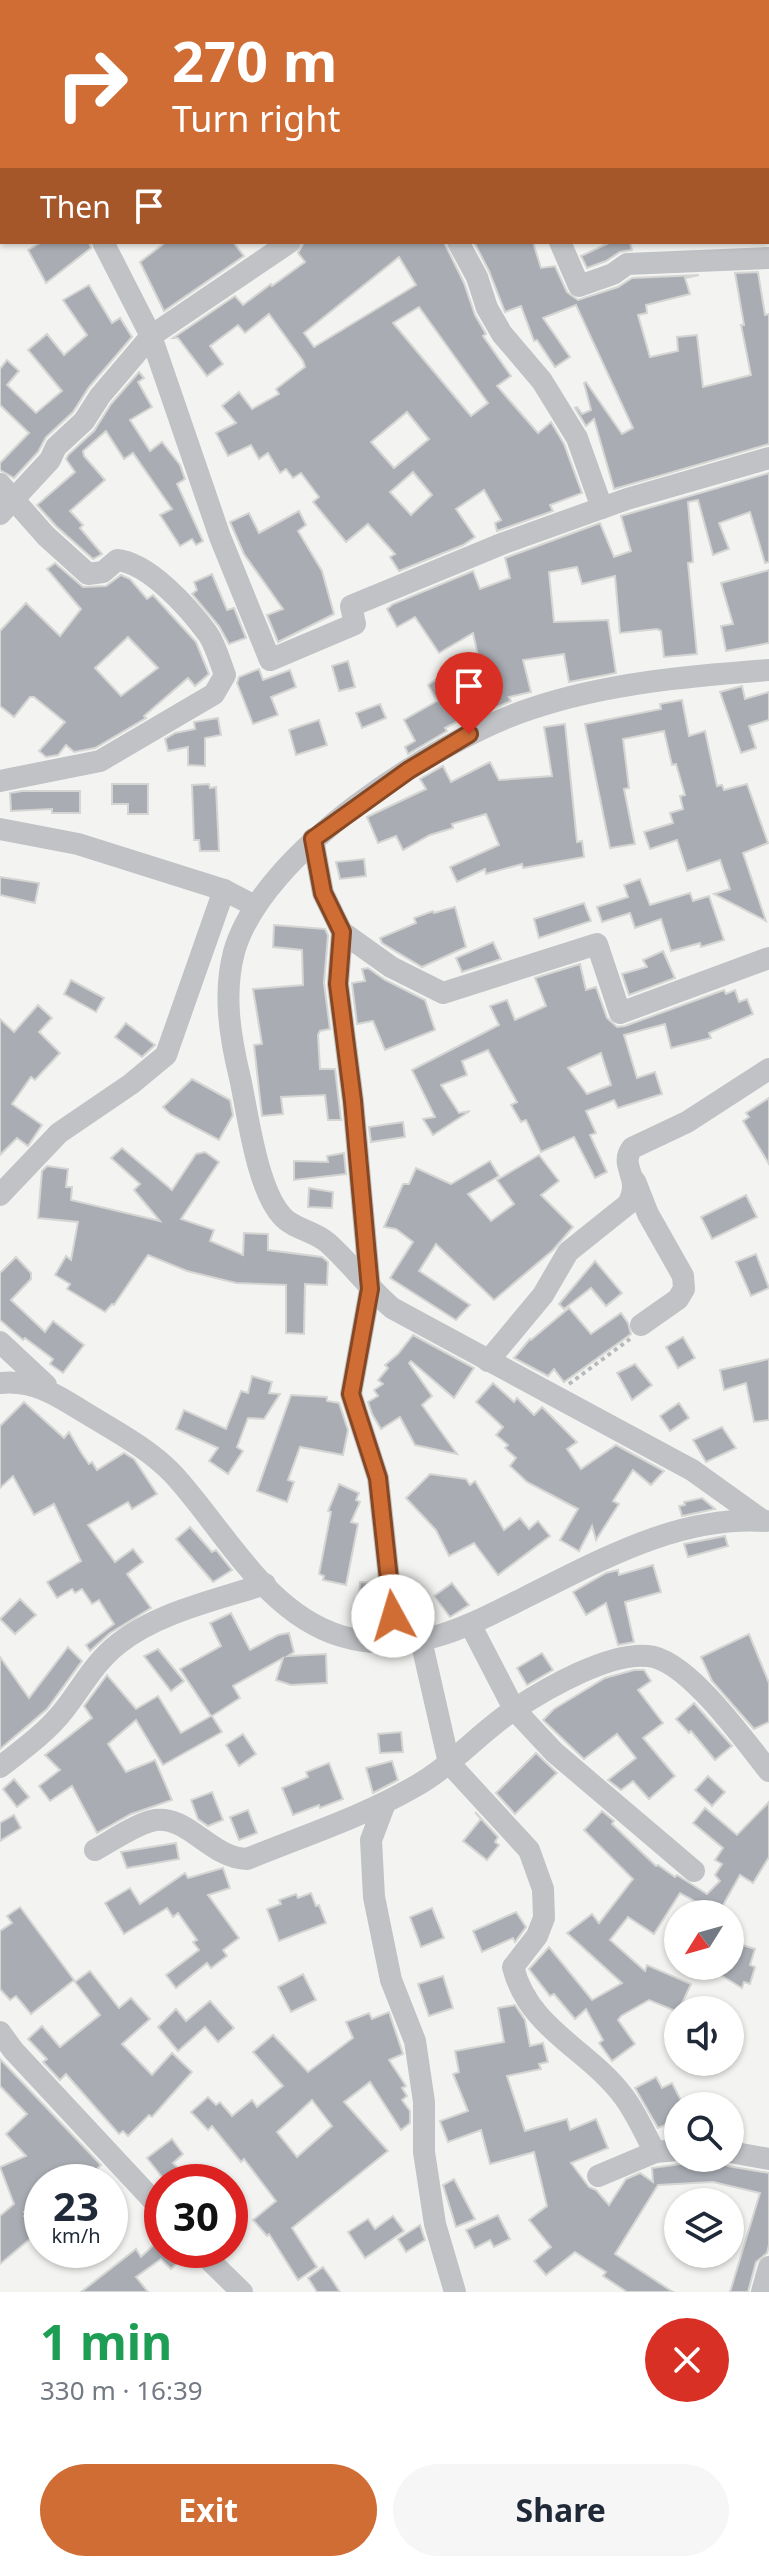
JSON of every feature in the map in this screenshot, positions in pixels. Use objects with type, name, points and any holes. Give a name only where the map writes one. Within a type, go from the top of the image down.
[{"type":"street","points":[[104,244],[151,336],[220,537],[270,660],[355,624],[351,606],[504,543],[602,508],[769,458]]},
{"type":"street","points":[[0,781],[100,761],[214,694],[225,675],[210,636],[163,584],[130,561],[117,560],[103,572],[88,574],[5,499],[50,460],[56,447],[84,421],[100,396],[151,336],[287,244]]},
{"type":"street","points":[[459,244],[502,334],[542,381],[577,438],[602,508]]},
{"type":"street","points":[[561,244],[579,286],[613,274],[627,264],[769,258]]},
{"type":"street","points":[[766,1521],[692,1470],[392,1308],[326,1241],[282,1217],[265,1190],[238,1070],[227,999],[235,951],[255,906],[313,839],[409,770],[490,723],[533,708],[615,689],[702,675],[769,670]]},
{"type":"street","points":[[0,829],[78,844],[224,890],[255,906]]},
{"type":"street","points":[[313,839],[323,893],[342,932],[391,967],[443,993],[597,944],[620,1013],[769,958]]},
{"type":"street","points":[[0,1195],[59,1133],[131,1084],[166,1055],[224,890]]},
{"type":"street","points":[[342,932],[338,984],[353,1101],[370,1289],[351,1394],[378,1478],[396,1643]]},
{"type":"street","points":[[641,1325],[678,1299],[684,1289],[683,1276],[648,1214],[627,1164],[627,1155],[632,1148],[687,1122],[769,1069]]},
{"type":"street","points":[[488,1361],[543,1295],[568,1252],[628,1204],[634,1194],[635,1181]]},
{"type":"street","points":[[0,1342],[59,1396]]},
{"type":"street","points":[[0,1383],[31,1384],[59,1396],[157,1459],[265,1584],[304,1619],[323,1629],[372,1643],[421,1640],[471,1626],[655,1537],[713,1523],[766,1521]]},
{"type":"street","points":[[0,1767],[63,1712],[94,1668],[118,1643],[175,1614],[265,1584]]},
{"type":"street","points":[[471,1626],[514,1709],[554,1752],[694,1871]]},
{"type":"street","points":[[421,1640],[449,1763],[529,1850],[543,1889],[544,1918],[537,1936],[513,1967],[516,1978],[551,2031],[589,2059],[625,2098],[655,2152]]},
{"type":"street","points":[[95,1850],[148,1822],[164,1820],[183,1826],[221,1854],[233,1859],[247,1859],[385,1803],[449,1763],[514,1709],[587,1669],[619,1657],[650,1655],[673,1664],[695,1683],[769,1771]]},
{"type":"street","points":[[385,1803],[371,1840],[374,1897],[391,1980],[415,2041],[424,2102],[424,2152],[435,2224],[455,2292]]},
{"type":"street","points":[[0,2032],[13,2050],[144,2191]]},
{"type":"street","points":[[598,2176],[655,2152],[664,2151]]},
{"type":"street","points":[[744,2155],[769,2159]]},
{"type":"street","points":[[762,2292],[769,2267]]},
{"type":"street","points":[[217,2268],[242,2292]]},
{"type":"path","points":[[552,1396],[637,1334],[641,1325]]},
{"type":"building","points":[[38,244],[90,244],[91,248],[46,283],[28,250]]},
{"type":"building","points":[[163,244],[235,244],[244,256],[164,311],[140,262]]},
{"type":"building","points":[[303,244],[445,244],[486,334],[483,336],[511,376],[497,386],[538,433],[551,422],[564,444],[582,493],[550,505],[553,511],[497,531],[495,523],[501,520],[484,490],[456,509],[475,537],[463,545],[399,571],[390,557],[395,554],[368,524],[346,542],[313,502],[319,497],[301,473],[293,478],[286,469],[280,473],[268,453],[259,459],[251,445],[228,456],[216,433],[236,423],[222,406],[239,392],[252,409],[279,394],[276,389],[305,367],[303,361],[269,314],[245,333],[238,325],[210,346],[223,364],[207,376],[178,338],[173,338],[235,296],[243,305],[305,262],[298,253]],"holes":[[[399,257],[416,285],[314,347],[304,333]],[[419,307],[488,403],[471,416],[393,323]],[[407,412],[429,439],[394,468],[371,442]],[[413,472],[432,495],[411,515],[390,492]]]},
{"type":"building","points":[[475,244],[534,244],[541,268],[555,266],[567,292],[578,300],[618,287],[632,278],[699,275],[685,278],[690,294],[646,305],[647,313],[638,315],[650,357],[678,351],[677,337],[697,335],[703,387],[751,375],[735,273],[758,272],[765,315],[769,314],[769,444],[614,489],[594,419],[586,426],[575,408],[582,414],[591,410],[584,383],[622,434],[633,428],[576,305],[543,318],[570,357],[555,367],[537,340],[534,341],[521,306],[505,312]]},
{"type":"building","points":[[607,244],[630,244],[632,250],[620,252],[587,268],[581,256]]},
{"type":"building","points":[[89,285],[112,323],[120,318],[132,337],[89,387],[73,412],[46,437],[38,452],[14,478],[0,470],[0,463],[29,433],[0,405],[0,369],[7,360],[19,371],[7,385],[36,413],[62,391],[28,350],[47,334],[64,355],[87,335],[63,300]]},
{"type":"building","points":[[139,372],[144,378],[138,382],[152,407],[130,420],[150,451],[162,442],[180,465],[185,479],[177,484],[203,541],[196,545],[192,539],[180,546],[160,515],[172,509],[133,453],[124,459],[106,431],[83,451],[105,480],[70,511],[102,554],[93,559],[37,505],[75,472],[66,459],[68,455],[94,431],[111,404]]},
{"type":"building","points":[[769,473],[769,562],[765,563],[750,512],[719,523],[729,549],[713,555],[698,500],[688,502],[693,562],[688,563],[697,654],[664,657],[661,631],[657,629],[620,633],[615,576],[582,584],[577,567],[549,572],[554,622],[608,620],[616,673],[569,682],[564,654],[523,660],[531,692],[509,697],[511,701],[488,711],[486,707],[445,728],[447,731],[408,754],[405,747],[415,741],[404,720],[437,701],[428,685],[439,677],[481,669],[473,633],[439,653],[415,617],[397,627],[387,609],[393,604],[473,571],[480,589],[510,578],[505,558],[600,523],[614,557],[631,551],[621,516]]},
{"type":"building","points":[[299,511],[306,525],[298,531],[322,571],[334,614],[278,642],[267,615],[283,609],[244,554],[230,522],[249,513],[259,533]]},
{"type":"building","points":[[55,563],[83,587],[106,586],[121,575],[130,579],[147,599],[153,595],[196,642],[209,674],[195,686],[188,678],[144,716],[146,718],[95,748],[74,752],[66,745],[58,755],[46,757],[39,751],[65,722],[34,697],[30,697],[14,717],[0,706],[0,631],[26,603],[60,636],[81,609],[47,569]],"holes":[[[128,637],[158,668],[121,696],[95,668]]]},
{"type":"building","points":[[769,570],[769,643],[726,651],[721,626],[733,624],[721,583]]},
{"type":"building","points":[[212,574],[227,610],[234,608],[246,638],[229,644],[219,626],[192,594],[197,590],[194,582]]},
{"type":"building","points":[[348,661],[355,687],[339,691],[332,666]]},
{"type":"building","points":[[259,669],[263,680],[290,670],[296,687],[271,697],[278,715],[253,724],[237,683],[239,677]]},
{"type":"building","points":[[742,686],[745,699],[769,692],[769,720],[749,726],[756,748],[741,753],[720,692]]},
{"type":"building","points":[[682,700],[689,736],[705,731],[717,786],[722,785],[724,790],[747,784],[768,843],[743,853],[766,921],[714,894],[730,889],[720,860],[687,871],[677,840],[650,849],[644,832],[673,823],[670,813],[683,809],[680,796],[685,795],[676,764],[672,765],[664,731],[623,739],[629,788],[624,789],[635,844],[610,848],[585,724],[661,709],[660,704]]},
{"type":"building","points":[[380,704],[386,718],[362,728],[356,713]]},
{"type":"building","points":[[218,718],[221,735],[205,738],[205,766],[188,765],[188,747],[168,751],[165,739],[175,733],[195,729],[194,722]]},
{"type":"building","points":[[319,720],[327,745],[296,755],[289,730]]},
{"type":"building","points":[[565,724],[577,842],[582,841],[584,857],[523,868],[522,864],[486,874],[485,869],[457,882],[450,867],[499,845],[486,814],[452,824],[453,828],[430,835],[403,850],[396,836],[378,843],[367,817],[426,789],[420,779],[443,766],[451,782],[490,762],[499,780],[552,776],[544,727]]},
{"type":"building","points":[[112,784],[148,784],[148,814],[128,814],[128,804],[112,804]]},
{"type":"building","points":[[209,784],[210,788],[216,787],[219,851],[200,851],[199,840],[194,840],[192,785]]},
{"type":"building","points":[[80,791],[80,813],[52,813],[52,809],[11,811],[10,793]]},
{"type":"building","points":[[364,859],[366,876],[340,879],[336,862]]},
{"type":"building","points":[[0,877],[39,883],[35,903],[0,895]]},
{"type":"building","points":[[640,879],[650,905],[690,893],[693,901],[709,896],[724,940],[671,951],[661,919],[635,928],[630,913],[602,922],[597,907],[628,897],[624,885]]},
{"type":"building","points":[[584,903],[591,921],[539,938],[534,919]]},
{"type":"building","points":[[455,907],[466,947],[422,967],[382,943],[380,938],[416,923],[414,918]]},
{"type":"building","points":[[274,925],[325,929],[328,935],[324,983],[330,1029],[320,1031],[318,1035],[320,1069],[335,1069],[341,1120],[328,1120],[325,1095],[281,1097],[283,1114],[262,1116],[254,1045],[262,1044],[253,989],[303,985],[302,950],[273,947]]},
{"type":"building","points":[[493,942],[501,959],[462,972],[456,958]]},
{"type":"building","points":[[663,951],[675,978],[629,995],[622,974],[647,967],[643,960]]},
{"type":"building","points":[[580,964],[586,990],[596,987],[607,1018],[617,1027],[724,990],[726,994],[735,990],[739,1002],[747,999],[753,1014],[709,1033],[711,1038],[671,1048],[665,1024],[624,1035],[637,1078],[655,1072],[662,1094],[618,1108],[614,1100],[586,1111],[596,1133],[590,1135],[607,1172],[595,1178],[574,1137],[541,1152],[526,1120],[521,1122],[511,1105],[517,1102],[488,1050],[462,1061],[467,1075],[441,1085],[459,1113],[470,1111],[433,1135],[423,1119],[435,1117],[412,1070],[499,1025],[490,1006],[507,1000],[515,1020],[546,1006],[535,978]],"holes":[[[601,1053],[611,1085],[587,1094],[568,1068]]]},
{"type":"building","points":[[368,968],[425,1000],[435,1030],[385,1050],[373,1021],[357,1024],[352,983],[365,981],[362,969]]},
{"type":"building","points":[[71,980],[104,998],[96,1012],[64,994]]},
{"type":"building","points":[[38,1005],[52,1018],[39,1032],[60,1053],[35,1080],[31,1077],[12,1104],[42,1125],[28,1146],[17,1138],[0,1155],[0,1019],[14,1032]]},
{"type":"building","points":[[126,1023],[155,1045],[142,1057],[115,1037]]},
{"type":"building","points":[[192,1079],[230,1100],[233,1115],[219,1140],[170,1114],[163,1107]]},
{"type":"building","points":[[769,1098],[769,1164],[743,1121],[749,1117],[746,1113]]},
{"type":"building","points":[[403,1122],[405,1137],[371,1142],[369,1127]]},
{"type":"building","points":[[122,1148],[172,1190],[196,1154],[205,1152],[219,1162],[181,1219],[214,1230],[210,1241],[243,1255],[244,1233],[268,1234],[268,1250],[322,1257],[328,1262],[327,1285],[305,1284],[304,1334],[286,1333],[286,1285],[236,1283],[187,1271],[148,1255],[114,1305],[105,1312],[67,1289],[70,1284],[55,1275],[66,1256],[71,1260],[78,1222],[38,1218],[42,1171],[47,1166],[68,1169],[66,1187],[72,1187],[71,1200],[160,1221],[134,1190],[140,1184],[111,1158]]},
{"type":"building","points":[[344,1153],[346,1174],[294,1180],[294,1161],[328,1162],[327,1156]]},
{"type":"building","points":[[539,1155],[559,1181],[541,1195],[573,1227],[553,1250],[494,1300],[436,1244],[419,1271],[470,1305],[456,1320],[390,1278],[413,1242],[396,1229],[384,1227],[403,1184],[409,1184],[416,1168],[451,1184],[490,1161],[499,1176],[468,1194],[491,1221],[514,1204],[497,1180]]},
{"type":"building","points":[[309,1188],[333,1192],[332,1208],[308,1207]]},
{"type":"building","points":[[746,1195],[757,1217],[712,1239],[701,1217]]},
{"type":"building","points":[[756,1254],[769,1288],[751,1296],[736,1262]]},
{"type":"building","points":[[16,1257],[31,1273],[31,1279],[11,1300],[45,1332],[53,1321],[84,1345],[63,1373],[50,1364],[53,1359],[25,1338],[23,1340],[0,1320],[0,1273]]},
{"type":"building","points":[[595,1261],[622,1293],[606,1306],[591,1288],[564,1309],[559,1304]]},
{"type":"building","points":[[569,1308],[591,1334],[621,1313],[631,1334],[564,1382],[554,1369],[548,1376],[514,1358],[530,1339]]},
{"type":"building","points":[[413,1335],[474,1368],[454,1398],[411,1361],[409,1363],[432,1396],[422,1405],[457,1454],[415,1445],[400,1417],[381,1429],[372,1414],[368,1402],[378,1396],[374,1390],[383,1384],[378,1380],[388,1368],[385,1365]]},
{"type":"building","points":[[683,1337],[695,1358],[678,1368],[666,1347]]},
{"type":"building","points":[[769,1359],[769,1420],[754,1422],[746,1383],[724,1390],[720,1370]]},
{"type":"building","points":[[635,1364],[652,1385],[632,1400],[617,1373]]},
{"type":"building","points":[[252,1376],[272,1382],[269,1393],[280,1394],[264,1419],[248,1418],[237,1447],[243,1451],[228,1474],[209,1461],[218,1448],[176,1429],[184,1410],[226,1429],[241,1391],[248,1393]]},
{"type":"building","points":[[493,1383],[514,1402],[517,1398],[534,1415],[542,1407],[577,1442],[567,1449],[581,1469],[616,1445],[664,1471],[651,1485],[633,1470],[613,1501],[619,1504],[596,1540],[592,1526],[579,1551],[560,1540],[578,1509],[527,1482],[510,1466],[516,1458],[505,1448],[508,1445],[496,1435],[503,1427],[476,1402]]},
{"type":"building","points":[[291,1395],[327,1397],[327,1401],[339,1403],[348,1430],[343,1455],[300,1447],[288,1480],[294,1482],[287,1502],[257,1491]]},
{"type":"building","points":[[24,1402],[64,1438],[69,1432],[89,1464],[92,1462],[97,1470],[124,1453],[134,1459],[157,1494],[132,1509],[128,1502],[88,1525],[115,1562],[133,1549],[143,1562],[127,1574],[151,1608],[110,1633],[90,1651],[86,1645],[114,1624],[99,1600],[92,1604],[82,1589],[75,1593],[72,1589],[57,1598],[47,1582],[81,1561],[54,1504],[34,1515],[13,1476],[0,1488],[0,1426]]},
{"type":"building","points":[[679,1403],[689,1418],[670,1431],[660,1416]]},
{"type":"building","points":[[722,1427],[736,1448],[706,1462],[693,1440]]},
{"type":"building","points":[[430,1474],[466,1479],[470,1485],[475,1481],[504,1530],[520,1518],[529,1529],[538,1521],[550,1536],[498,1575],[474,1543],[449,1556],[436,1530],[406,1498]]},
{"type":"building","points":[[339,1484],[359,1493],[356,1500],[360,1502],[351,1522],[358,1524],[346,1585],[323,1580],[324,1576],[319,1574],[331,1512],[328,1511]]},
{"type":"building","points":[[702,1498],[715,1509],[682,1516],[679,1506]]},
{"type":"building","points":[[190,1527],[212,1552],[216,1550],[232,1570],[213,1582],[176,1539]]},
{"type":"building","points":[[725,1536],[728,1546],[688,1557],[684,1544]]},
{"type":"building","points":[[653,1565],[661,1592],[625,1602],[634,1642],[618,1645],[606,1603],[586,1615],[573,1592],[606,1573],[618,1570],[619,1575]]},
{"type":"building","points":[[360,1582],[375,1583],[378,1610],[358,1609]]},
{"type":"building","points":[[452,1583],[469,1605],[450,1617],[434,1596]]},
{"type":"building","points":[[20,1599],[36,1615],[15,1634],[0,1619]]},
{"type":"building","points":[[231,1613],[250,1650],[278,1635],[289,1633],[294,1652],[288,1656],[326,1654],[327,1683],[291,1685],[276,1680],[283,1658],[233,1686],[240,1698],[212,1716],[222,1732],[163,1765],[136,1720],[108,1744],[126,1772],[155,1760],[172,1800],[131,1814],[97,1833],[72,1786],[50,1801],[39,1786],[60,1770],[45,1755],[92,1718],[84,1706],[107,1675],[136,1709],[158,1696],[181,1733],[211,1716],[180,1669],[221,1646],[210,1623]]},
{"type":"building","points":[[749,1634],[769,1683],[769,1722],[754,1729],[712,1681],[701,1657]]},
{"type":"building","points":[[68,1647],[82,1661],[47,1709],[0,1749],[0,1657],[29,1698]]},
{"type":"building","points":[[158,1649],[184,1681],[171,1691],[144,1656]]},
{"type":"building","points":[[542,1653],[553,1670],[527,1685],[517,1668]]},
{"type":"building","points":[[644,1670],[651,1681],[638,1690],[663,1723],[643,1738],[675,1776],[649,1799],[633,1781],[621,1790],[608,1780],[636,1758],[617,1734],[584,1759],[543,1720],[554,1709],[605,1678]]},
{"type":"building","points":[[694,1703],[732,1746],[715,1760],[691,1731],[689,1733],[676,1719]]},
{"type":"building","points":[[401,1732],[403,1752],[380,1753],[378,1734]]},
{"type":"building","points":[[243,1734],[256,1754],[239,1766],[226,1745]]},
{"type":"building","points":[[536,1753],[557,1773],[515,1814],[496,1793]]},
{"type":"building","points":[[392,1761],[398,1780],[373,1793],[366,1768]]},
{"type":"building","points":[[329,1763],[343,1799],[293,1815],[282,1788],[308,1777],[306,1772]]},
{"type":"building","points":[[708,1776],[725,1792],[712,1806],[695,1790]]},
{"type":"building","points":[[14,1779],[29,1797],[17,1807],[3,1789]]},
{"type":"building","points":[[212,1792],[223,1820],[208,1826],[198,1819],[191,1800]]},
{"type":"building","points":[[769,1802],[769,1857],[753,1883],[740,1875],[726,1900],[693,1900],[680,1893],[676,1900],[664,1900],[664,1918],[654,1934],[628,1917],[610,1940],[645,1971],[647,1965],[664,1972],[664,1980],[682,1980],[691,1984],[685,1996],[664,1996],[664,2006],[649,2000],[621,2016],[618,2020],[635,2044],[612,2061],[599,2043],[603,2040],[586,2009],[575,2019],[554,1994],[550,1996],[529,1969],[549,1947],[592,2000],[622,1983],[567,1933],[592,1914],[599,1923],[633,1879],[584,1830],[602,1811],[656,1866],[707,1894],[720,1881],[715,1875],[722,1864],[715,1860],[723,1848],[693,1823],[705,1808],[737,1835]]},
{"type":"building","points":[[248,1810],[257,1833],[239,1840],[230,1817]]},
{"type":"building","points":[[475,1812],[498,1837],[495,1842],[499,1845],[487,1860],[463,1841],[481,1819]]},
{"type":"building","points":[[14,1815],[21,1828],[0,1841],[0,1823]]},
{"type":"building","points":[[176,1843],[179,1859],[127,1868],[121,1852]]},
{"type":"building","points":[[223,1868],[230,1888],[208,1895],[239,1938],[223,1950],[227,1956],[211,1968],[207,1963],[176,1988],[166,1975],[199,1950],[193,1942],[197,1940],[178,1913],[173,1917],[167,1908],[124,1934],[105,1903],[130,1888],[140,1904],[185,1873],[188,1878]]},
{"type":"building","points":[[311,1893],[326,1923],[279,1941],[267,1909],[281,1904],[279,1900]]},
{"type":"building","points":[[20,1907],[74,1980],[31,2014],[16,1996],[10,2000],[0,1989],[0,1931],[12,1923],[7,1916]]},
{"type":"building","points":[[432,1908],[444,1938],[421,1947],[410,1917]]},
{"type":"building","points":[[516,1912],[526,1927],[515,1942],[513,1938],[482,1952],[473,1931]]},
{"type":"building","points":[[744,1945],[755,1949],[750,1965],[755,1967],[750,1984],[744,1982],[742,1988],[729,1980],[744,1980]]},
{"type":"building","points":[[90,1971],[119,2008],[131,1998],[150,2019],[122,2044],[152,2075],[172,2053],[192,2072],[152,2117],[149,2115],[128,2136],[123,2131],[119,2134],[66,2074],[60,2080],[43,2062],[47,2059],[28,2039],[42,2026],[60,2047],[100,2015],[75,1982]]},
{"type":"building","points":[[303,1974],[316,2000],[291,2012],[278,1987]]},
{"type":"building","points":[[443,1976],[453,2008],[429,2016],[418,1984]]},
{"type":"building","points":[[210,2001],[234,2028],[218,2042],[205,2027],[178,2051],[158,2027],[176,2009],[186,2021]]},
{"type":"building","points":[[515,2005],[525,2020],[530,2046],[543,2043],[548,2062],[539,2064],[541,2069],[507,2076],[525,2131],[567,2119],[570,2130],[596,2119],[608,2148],[571,2163],[589,2187],[596,2190],[609,2205],[626,2179],[640,2173],[653,2182],[652,2168],[664,2166],[664,2172],[744,2172],[744,2169],[769,2173],[769,2245],[767,2253],[756,2262],[748,2292],[730,2292],[737,2268],[744,2268],[744,2246],[760,2193],[713,2182],[658,2185],[615,2254],[673,2292],[627,2292],[603,2276],[606,2272],[575,2252],[546,2275],[534,2261],[551,2247],[529,2220],[547,2206],[534,2152],[490,2164],[481,2130],[448,2142],[440,2121],[468,2111],[453,2074],[459,2072],[455,2051],[504,2042],[498,2008]]},
{"type":"building","points":[[389,2012],[403,2054],[389,2060],[406,2086],[402,2088],[407,2096],[402,2100],[410,2111],[410,2123],[401,2130],[370,2082],[344,2102],[388,2151],[292,2228],[317,2267],[298,2280],[269,2234],[267,2236],[253,2220],[276,2201],[244,2159],[241,2162],[212,2126],[208,2130],[191,2112],[208,2097],[216,2105],[220,2102],[232,2116],[252,2100],[257,2107],[283,2086],[253,2052],[273,2035],[308,2072],[353,2038],[346,2022],[369,2013],[372,2019]],"holes":[[[312,2100],[332,2126],[297,2157],[277,2132]]]},
{"type":"building","points":[[0,2059],[100,2164],[24,2164],[24,2244],[0,2264],[0,2216],[14,2204],[0,2167],[26,2156],[6,2134],[27,2114],[0,2086]]},
{"type":"building","points":[[656,2077],[662,2088],[672,2083],[677,2092],[664,2092],[664,2126],[658,2128],[635,2088]]},
{"type":"building","points":[[172,2139],[183,2154],[174,2164],[152,2164],[147,2158]]},
{"type":"building","points":[[454,2179],[475,2219],[456,2227],[443,2185]]},
{"type":"building","points":[[498,2215],[510,2239],[494,2247],[490,2240],[475,2248],[466,2230]]},
{"type":"building","points":[[393,2216],[404,2231],[365,2258],[348,2232],[368,2219],[375,2229]]},
{"type":"building","points":[[420,2225],[425,2240],[406,2252],[398,2239]]},
{"type":"building","points":[[136,2249],[141,2257],[144,2254],[144,2268],[148,2268],[136,2277],[148,2292],[81,2292],[112,2268],[128,2268],[128,2255]]},
{"type":"building","points":[[323,2267],[340,2292],[317,2292],[308,2278]]},
{"type":"route","points":[[393,1616],[378,1478],[351,1394],[370,1289],[353,1101],[338,984],[342,932],[323,893],[313,839],[409,770],[469,734]]}]
